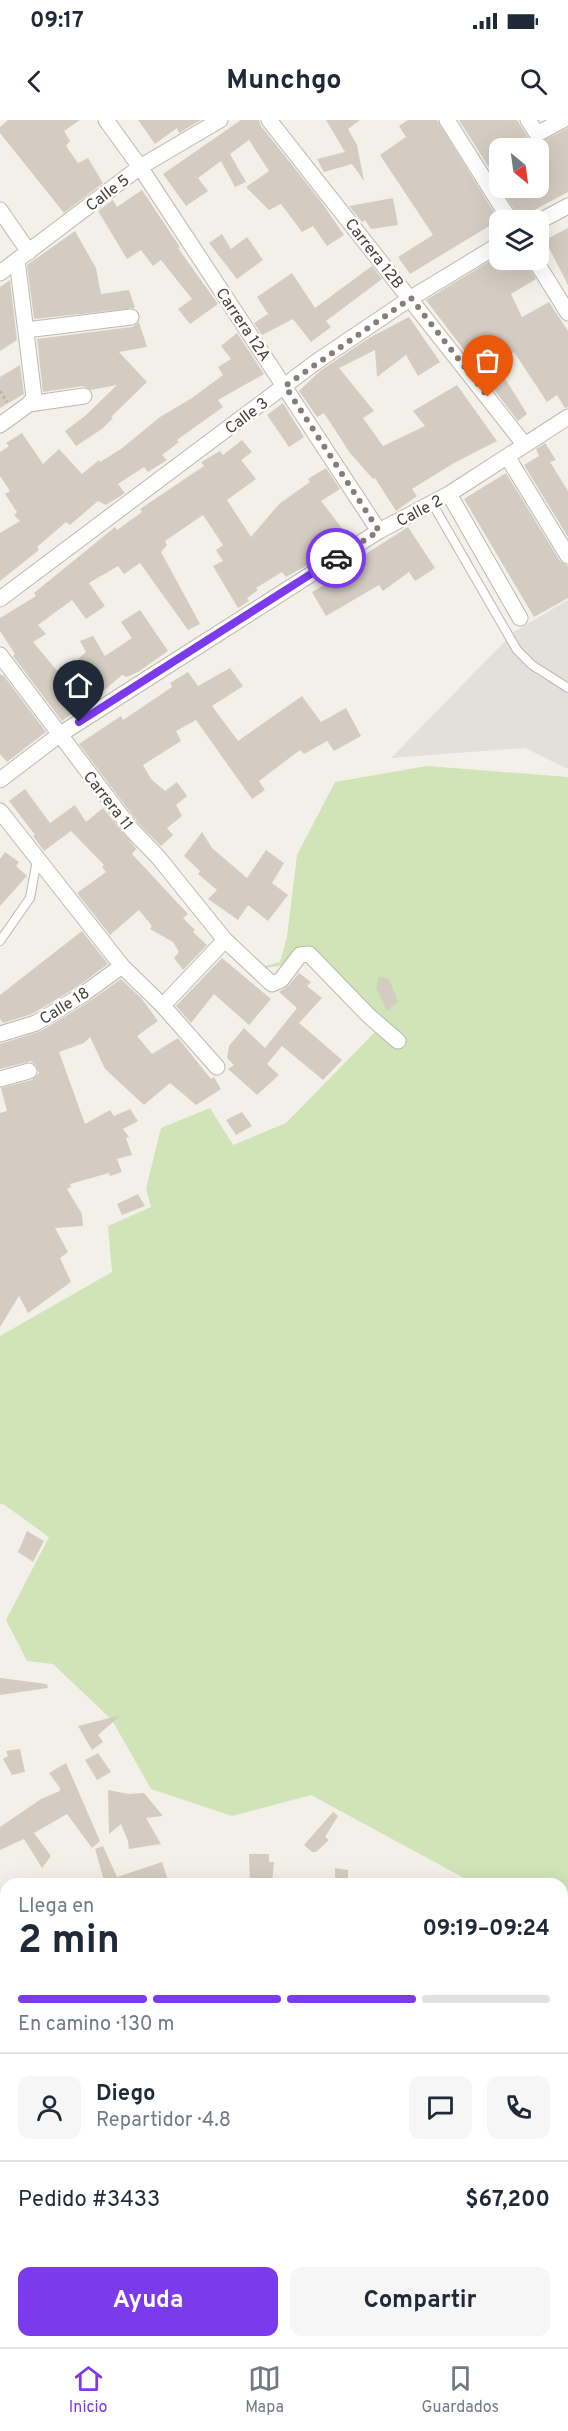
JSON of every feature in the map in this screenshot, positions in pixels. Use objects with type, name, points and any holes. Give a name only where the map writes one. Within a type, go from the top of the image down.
[{"type":"street","name":"Carrera 12A","points":[[106,120],[140,167],[379,531]]},
{"type":"street","name":"Calle 5","points":[[0,273],[140,167],[220,120]]},
{"type":"street","name":"Carrera 12B","points":[[269,120],[524,444]]},
{"type":"street","points":[[447,120],[504,210]]},
{"type":"street","points":[[528,120],[537,134],[563,120]]},
{"type":"street","points":[[549,216],[568,206]]},
{"type":"street","points":[[0,210],[23,256],[26,330],[34,397],[0,425]]},
{"type":"street","name":"Calle 3","points":[[0,599],[285,386],[411,298],[489,251]]},
{"type":"street","points":[[541,270],[568,313]]},
{"type":"street","points":[[26,330],[131,317]]},
{"type":"street","points":[[20,407],[84,396]]},
{"type":"street","name":"Calle 2","points":[[0,780],[59,735],[379,531],[449,494],[508,458],[524,444],[568,417]]},
{"type":"street","points":[[508,458],[568,556]]},
{"type":"street","points":[[449,494],[520,618]]},
{"type":"street","name":"Carrera 11","points":[[0,655],[132,830],[158,857],[225,940],[272,984],[282,980],[300,955],[309,954],[369,1016],[398,1041]]},
{"type":"street","points":[[0,811],[122,966],[163,1006],[217,1067]]},
{"type":"street","points":[[169,999],[225,940]]},
{"type":"street","name":"Calle 18","points":[[0,1034],[36,1023],[122,966]]},
{"type":"street","points":[[0,1078],[29,1071]]},
{"type":"lane","points":[[432,503],[518,650],[532,665],[568,688]]},
{"type":"lane","points":[[0,941],[30,898],[37,859]]},
{"type":"path","points":[[0,391],[20,407]]},
{"type":"shaded area","points":[[568,600],[568,769],[525,748],[391,758],[515,631]]},
{"type":"green space","points":[[427,766],[568,777],[568,1878],[464,1878],[311,1795],[232,1816],[151,1789],[112,1720],[53,1664],[27,1661],[6,1620],[49,1537],[0,1504],[0,1336],[112,1272],[108,1226],[151,1207],[146,1189],[161,1128],[210,1108],[233,1145],[286,1123],[375,1032],[307,962],[250,970],[280,962],[287,937],[297,855],[335,782]]},
{"type":"building","points":[[8,120],[80,120],[64,131],[70,141],[66,146],[78,163],[88,158],[103,183],[64,213],[0,133],[0,127]]},
{"type":"building","points":[[138,120],[201,120],[179,133],[177,128],[155,144]]},
{"type":"building","points":[[241,120],[259,120],[261,126],[320,200],[344,235],[327,246],[313,226],[302,232],[281,204],[269,210],[246,187],[269,171],[249,140],[230,154],[246,182],[235,187],[221,161],[198,178],[208,191],[186,206],[163,174]]},
{"type":"building","points":[[326,120],[360,120],[348,129],[357,145],[364,181],[352,164],[324,172],[317,159],[345,152]]},
{"type":"building","points":[[408,120],[437,120],[493,210],[489,210],[489,226],[410,274],[398,257],[433,235],[380,155],[406,137],[399,126]]},
{"type":"building","points":[[459,120],[517,120],[528,138],[489,138],[489,168]]},
{"type":"building","points":[[568,128],[568,192],[534,210],[514,210],[507,198],[549,198],[548,138]]},
{"type":"building","points":[[142,190],[180,247],[178,248],[218,304],[190,324],[178,309],[192,299],[161,260],[153,266],[141,250],[127,259],[98,211],[113,200],[117,207]]},
{"type":"building","points":[[393,198],[398,225],[371,229],[365,220],[362,222],[349,206]]},
{"type":"building","points":[[568,228],[568,285],[549,248],[549,238]]},
{"type":"building","points":[[75,231],[96,268],[101,294],[129,290],[135,308],[34,319],[27,265]]},
{"type":"building","points":[[222,234],[231,249],[247,237],[263,260],[237,279],[209,243]]},
{"type":"building","points":[[489,261],[489,270],[531,270],[536,279],[511,294],[522,317],[549,302],[568,331],[568,407],[565,408],[557,395],[547,402],[514,352],[496,364],[527,414],[518,421],[426,300]]},
{"type":"building","points":[[372,266],[382,279],[326,321],[331,327],[311,342],[293,319],[262,335],[254,323],[268,314],[257,297],[292,273],[315,308]]},
{"type":"building","points":[[10,280],[17,340],[0,351],[0,287]]},
{"type":"building","points":[[409,317],[440,362],[418,376],[406,355],[377,377],[375,350],[339,368],[374,411],[363,418],[383,446],[425,426],[413,411],[457,385],[497,441],[454,463],[412,489],[417,496],[396,511],[375,478],[373,479],[350,453],[324,413],[317,417],[299,391],[320,371],[369,338]]},
{"type":"building","points":[[139,322],[147,347],[119,352],[147,382],[102,429],[76,446],[65,431],[85,416],[117,385],[91,390],[83,386],[43,392],[37,339],[132,327]]},
{"type":"building","points":[[237,333],[264,374],[218,400],[223,407],[177,440],[179,442],[162,455],[167,460],[148,472],[144,467],[118,484],[125,493],[106,505],[98,501],[70,525],[66,522],[37,547],[39,550],[0,581],[0,533],[20,521],[14,515],[17,512],[5,494],[10,491],[0,476],[0,452],[9,446],[6,443],[22,433],[43,464],[59,449],[82,474],[99,460],[100,462],[121,449],[160,417],[192,398],[223,375],[218,367],[231,359],[221,346]]},
{"type":"building","points":[[20,365],[24,394],[0,408],[0,377]]},
{"type":"building","points":[[283,403],[304,437],[289,447],[267,415]]},
{"type":"building","points":[[242,440],[252,452],[241,460],[256,479],[227,500],[251,537],[279,504],[310,482],[308,479],[326,468],[340,489],[321,501],[348,536],[306,561],[308,564],[304,567],[286,577],[282,572],[256,588],[258,590],[247,598],[249,601],[238,608],[213,566],[223,561],[216,550],[223,545],[203,515],[165,541],[167,545],[161,552],[200,624],[188,630],[140,563],[124,574],[118,566],[89,583],[105,606],[86,619],[72,600],[38,625],[46,634],[33,642],[64,679],[83,666],[78,659],[86,652],[80,641],[93,636],[105,656],[132,638],[121,622],[140,610],[168,651],[138,672],[127,677],[122,675],[62,721],[13,656],[15,654],[0,631],[0,618],[36,596],[34,593],[115,527],[117,530],[142,512],[140,509],[204,466],[201,462],[220,451],[223,455]]},
{"type":"building","points":[[545,443],[556,460],[550,462],[568,491],[568,537],[524,465],[539,456],[536,449]]},
{"type":"building","points":[[506,473],[560,561],[568,566],[568,598],[534,617],[464,499]]},
{"type":"building","points":[[408,527],[435,568],[415,581],[409,572],[383,591],[379,585],[326,616],[312,592],[364,562],[361,557]]},
{"type":"building","points":[[230,668],[243,686],[212,706],[238,741],[302,696],[321,722],[346,708],[361,736],[334,751],[327,741],[304,754],[300,750],[259,781],[265,790],[252,799],[196,720],[176,731],[181,741],[143,765],[151,779],[165,791],[177,782],[187,796],[176,805],[182,816],[167,828],[173,835],[161,846],[139,824],[79,744],[121,716],[123,720],[172,687],[170,683],[188,672],[198,686]]},
{"type":"building","points":[[0,674],[4,676],[46,732],[7,762],[0,754]]},
{"type":"building","points":[[25,789],[50,823],[75,805],[86,822],[103,808],[139,852],[136,849],[132,854],[188,914],[183,918],[195,930],[193,932],[207,945],[183,970],[174,958],[179,952],[173,942],[150,929],[152,926],[139,910],[110,935],[77,893],[106,872],[102,867],[104,865],[71,831],[44,851],[33,836],[35,835],[9,801]]},
{"type":"building","points":[[202,832],[212,848],[247,878],[266,850],[284,863],[272,883],[288,895],[268,921],[248,905],[238,920],[208,899],[217,890],[198,874],[200,871],[184,856]]},
{"type":"building","points":[[5,852],[19,862],[16,866],[27,876],[0,906],[0,859]]},
{"type":"building","points":[[82,931],[108,964],[77,987],[32,1014],[3,1023],[0,1019],[0,995]]},
{"type":"building","points":[[222,958],[271,999],[249,1025],[214,994],[191,1023],[176,1006]]},
{"type":"building","points":[[299,973],[311,982],[307,986],[322,998],[299,1023],[342,1060],[323,1080],[282,1046],[267,1064],[279,1075],[257,1095],[228,1069],[234,1065],[227,1058],[229,1046],[244,1028],[265,1048],[297,1008],[279,992],[288,986]]},
{"type":"building","points":[[379,977],[389,979],[398,1002],[387,1011],[376,988]]},
{"type":"building","points":[[121,979],[142,999],[158,1021],[137,1036],[152,1054],[178,1038],[211,1079],[214,1077],[221,1089],[196,1105],[170,1083],[144,1105],[105,1069],[90,1037],[84,1043],[59,1052],[85,1124],[110,1110],[114,1116],[130,1109],[138,1121],[123,1129],[129,1137],[126,1138],[132,1155],[117,1159],[122,1172],[110,1176],[109,1173],[70,1184],[71,1187],[67,1189],[82,1214],[83,1226],[55,1228],[68,1252],[60,1258],[71,1282],[28,1313],[19,1296],[0,1327],[0,1113],[7,1111],[1,1088],[32,1080],[39,1073],[36,1065],[31,1061],[0,1069],[0,1044],[41,1031]]},
{"type":"building","points":[[242,1112],[252,1126],[236,1135],[226,1120]]},
{"type":"building","points":[[138,1194],[145,1206],[122,1215],[117,1204]]},
{"type":"building","points":[[27,1531],[44,1541],[33,1562],[18,1552]]},
{"type":"building","points":[[0,1678],[47,1684],[48,1688],[0,1695]]},
{"type":"building","points":[[121,1715],[98,1735],[103,1742],[92,1750],[78,1726]]},
{"type":"building","points":[[20,1749],[25,1772],[12,1775],[3,1759],[8,1756],[6,1751]]},
{"type":"building","points":[[98,1753],[111,1772],[97,1780],[85,1760]]},
{"type":"building","points":[[66,1763],[100,1841],[92,1848],[67,1814],[34,1833],[51,1856],[42,1868],[24,1839],[0,1850],[0,1827],[41,1799],[60,1791],[49,1773]]},
{"type":"building","points":[[108,1790],[128,1794],[144,1793],[163,1816],[146,1818],[161,1844],[129,1849],[121,1824],[109,1834]]},
{"type":"building","points":[[333,1812],[338,1816],[325,1837],[329,1840],[316,1852],[312,1852],[304,1845]]},
{"type":"building","points":[[103,1846],[117,1877],[162,1862],[167,1878],[103,1878],[95,1849]]},
{"type":"building","points":[[249,1854],[269,1854],[269,1862],[274,1862],[273,1878],[250,1878]]},
{"type":"building","points":[[335,1868],[348,1870],[348,1878],[335,1878]]},
{"type":"way so far","points":[[336,558],[379,531],[285,386],[316,362],[411,298],[488,397]]},
{"type":"route","points":[[79,722],[336,558]]}]
